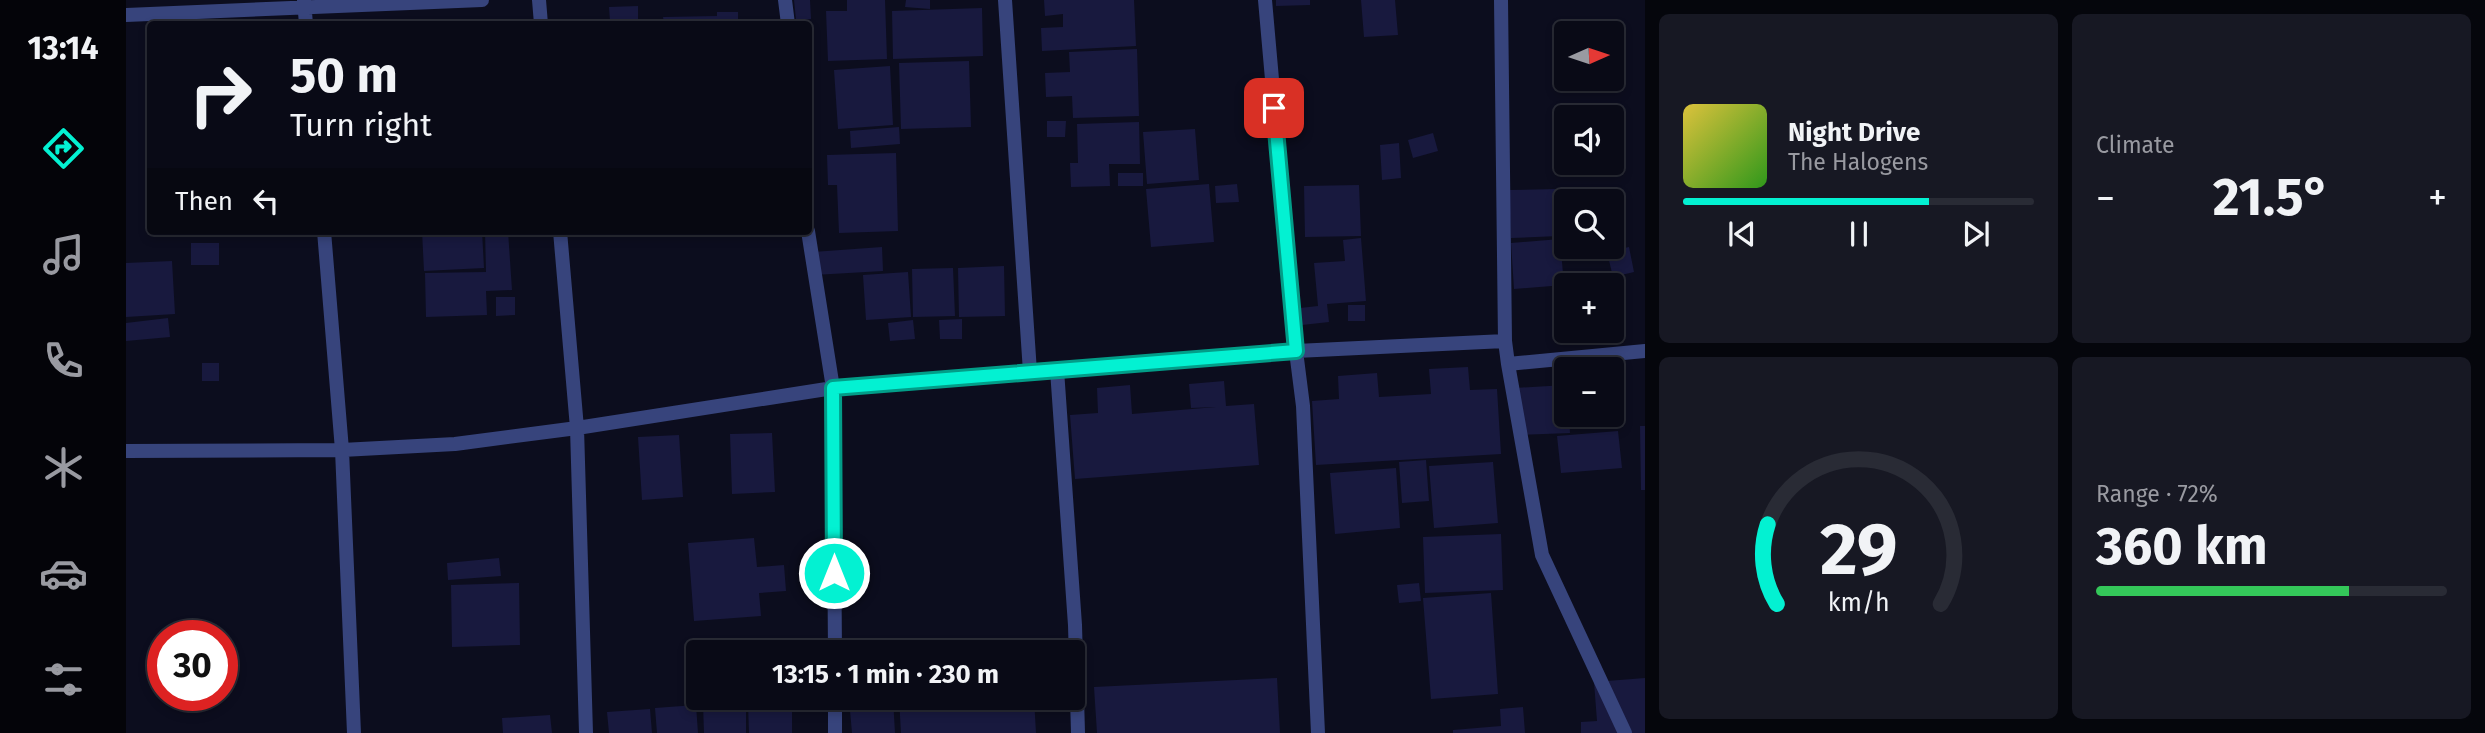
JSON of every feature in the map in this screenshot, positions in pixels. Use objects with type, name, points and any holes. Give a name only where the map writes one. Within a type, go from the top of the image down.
[{"type":"street","points":[[126,15],[305,4],[482,0]]},
{"type":"street","points":[[539,0],[541,21]]},
{"type":"street","points":[[785,0],[788,21]]},
{"type":"street","points":[[1005,0],[1030,372]]},
{"type":"street","points":[[1265,0],[1303,405],[1318,733]]},
{"type":"street","points":[[1501,0],[1505,341],[1508,364],[1542,555],[1625,733]]},
{"type":"street","points":[[324,235],[342,450],[354,733]]},
{"type":"street","points":[[560,235],[577,428],[586,733]]},
{"type":"street","points":[[809,235],[833,388],[835,640]]},
{"type":"street","points":[[126,452],[342,450],[455,444],[833,388],[1296,351],[1505,341]]},
{"type":"street","points":[[1508,364],[1645,351]]},
{"type":"street","points":[[1057,370],[1074,625],[1078,733]]},
{"type":"street","points":[[835,710],[835,733]]},
{"type":"building","points":[[794,0],[810,0],[811,19],[796,20]]},
{"type":"building","points":[[847,0],[885,0],[887,59],[828,61],[826,11],[847,11]]},
{"type":"building","points":[[906,0],[930,0],[930,9],[905,7]]},
{"type":"building","points":[[1044,0],[1134,0],[1136,46],[1042,51],[1041,28],[1063,27],[1063,14],[1045,16]]},
{"type":"building","points":[[1276,0],[1310,0],[1310,5],[1276,6]]},
{"type":"building","points":[[1361,0],[1395,0],[1398,35],[1364,37]]},
{"type":"building","points":[[638,6],[638,21],[610,21],[609,7]]},
{"type":"building","points":[[982,8],[983,56],[893,59],[892,11]]},
{"type":"building","points":[[717,12],[738,12],[738,21],[664,21],[663,17],[717,16]]},
{"type":"building","points":[[1137,49],[1139,116],[1073,118],[1072,96],[1046,97],[1045,73],[1070,72],[1069,52]]},
{"type":"building","points":[[969,61],[971,127],[901,129],[899,63]]},
{"type":"building","points":[[890,66],[893,125],[838,129],[834,70]]},
{"type":"building","points":[[1047,121],[1066,121],[1065,137],[1047,137]]},
{"type":"building","points":[[1139,122],[1140,164],[1109,164],[1110,186],[1071,187],[1070,163],[1078,163],[1077,124]]},
{"type":"building","points":[[899,127],[900,144],[851,148],[850,131]]},
{"type":"building","points":[[1195,129],[1199,180],[1147,184],[1143,132]]},
{"type":"building","points":[[1433,133],[1438,151],[1413,158],[1408,140]]},
{"type":"building","points":[[1399,143],[1401,178],[1382,180],[1380,145]]},
{"type":"building","points":[[896,153],[898,231],[839,233],[837,185],[828,185],[827,155]]},
{"type":"building","points":[[1118,173],[1143,173],[1143,186],[1118,186]]},
{"type":"building","points":[[1209,184],[1214,242],[1151,247],[1146,189]]},
{"type":"building","points":[[1237,184],[1239,202],[1216,203],[1215,186]]},
{"type":"building","points":[[1359,185],[1361,236],[1305,237],[1304,186]]},
{"type":"building","points":[[1554,189],[1554,236],[1511,238],[1509,190]]},
{"type":"building","points":[[422,235],[482,235],[484,268],[424,271]]},
{"type":"building","points":[[485,235],[508,235],[512,290],[486,291],[487,315],[426,317],[425,273],[486,272]]},
{"type":"building","points":[[1361,238],[1366,301],[1327,304],[1329,322],[1302,325],[1300,308],[1318,306],[1314,263],[1345,261],[1343,240]]},
{"type":"building","points":[[1554,239],[1554,259],[1562,259],[1563,273],[1554,273],[1554,286],[1514,289],[1511,243]]},
{"type":"building","points":[[191,243],[219,243],[219,265],[191,265]]},
{"type":"building","points":[[882,247],[883,271],[814,275],[813,252]]},
{"type":"building","points":[[1629,247],[1634,272],[1612,273],[1609,259],[1624,259],[1624,248]]},
{"type":"building","points":[[172,261],[175,314],[126,317],[126,263]]},
{"type":"building","points":[[1004,266],[1005,316],[959,317],[958,268]]},
{"type":"building","points":[[953,268],[955,316],[913,317],[912,269]]},
{"type":"building","points":[[908,272],[911,317],[866,320],[863,275]]},
{"type":"building","points":[[496,297],[515,297],[515,315],[496,316]]},
{"type":"building","points":[[1348,305],[1365,305],[1365,321],[1348,321]]},
{"type":"building","points":[[168,318],[170,337],[126,341],[126,323]]},
{"type":"building","points":[[962,319],[962,339],[940,339],[939,320]]},
{"type":"building","points":[[913,320],[915,339],[890,341],[888,323]]},
{"type":"building","points":[[202,363],[219,363],[219,381],[202,381]]},
{"type":"building","points":[[1468,367],[1470,390],[1497,389],[1501,454],[1316,465],[1312,401],[1339,399],[1338,376],[1377,373],[1379,397],[1431,394],[1429,369]]},
{"type":"building","points":[[1224,381],[1226,406],[1254,404],[1259,465],[1075,479],[1070,415],[1098,413],[1097,388],[1130,385],[1132,414],[1216,407],[1191,408],[1189,384]]},
{"type":"building","points":[[1554,386],[1554,427],[1570,427],[1570,433],[1517,435],[1515,388]]},
{"type":"building","points":[[1640,426],[1645,426],[1645,490],[1641,490]]},
{"type":"building","points":[[1618,431],[1622,468],[1561,473],[1557,436]]},
{"type":"building","points":[[772,433],[775,492],[732,494],[730,434]]},
{"type":"building","points":[[679,435],[683,497],[642,500],[638,437]]},
{"type":"building","points":[[1426,460],[1429,501],[1402,503],[1399,462]]},
{"type":"building","points":[[1493,462],[1498,523],[1434,528],[1429,466]]},
{"type":"building","points":[[1396,468],[1400,528],[1335,534],[1330,473]]},
{"type":"building","points":[[1501,534],[1503,590],[1425,593],[1423,537]]},
{"type":"building","points":[[754,538],[757,567],[784,565],[786,591],[759,593],[761,616],[694,621],[688,543]]},
{"type":"building","points":[[499,558],[501,576],[448,580],[447,563]]},
{"type":"building","points":[[519,583],[520,645],[452,647],[451,585]]},
{"type":"building","points":[[1419,583],[1421,601],[1399,603],[1397,585]]},
{"type":"building","points":[[1491,593],[1498,694],[1431,699],[1423,598]]},
{"type":"building","points":[[1277,678],[1280,733],[1097,733],[1094,687]]},
{"type":"building","points":[[1645,678],[1645,733],[1581,733],[1581,722],[1597,721],[1594,682]]},
{"type":"building","points":[[686,706],[686,710],[696,710],[698,733],[657,733],[655,708]]},
{"type":"building","points":[[1523,707],[1525,733],[1453,733],[1453,730],[1501,726],[1500,709]]},
{"type":"building","points":[[650,709],[652,733],[609,733],[607,712]]},
{"type":"building","points":[[703,710],[746,710],[746,733],[704,733]]},
{"type":"building","points":[[748,710],[792,710],[792,733],[749,733]]},
{"type":"building","points":[[850,710],[894,710],[895,733],[852,733]]},
{"type":"building","points":[[900,710],[1035,710],[1036,733],[901,733]]},
{"type":"building","points":[[550,715],[552,733],[503,733],[502,718]]},
{"type":"route","points":[[834,573],[833,388],[1296,351],[1274,108]]}]
